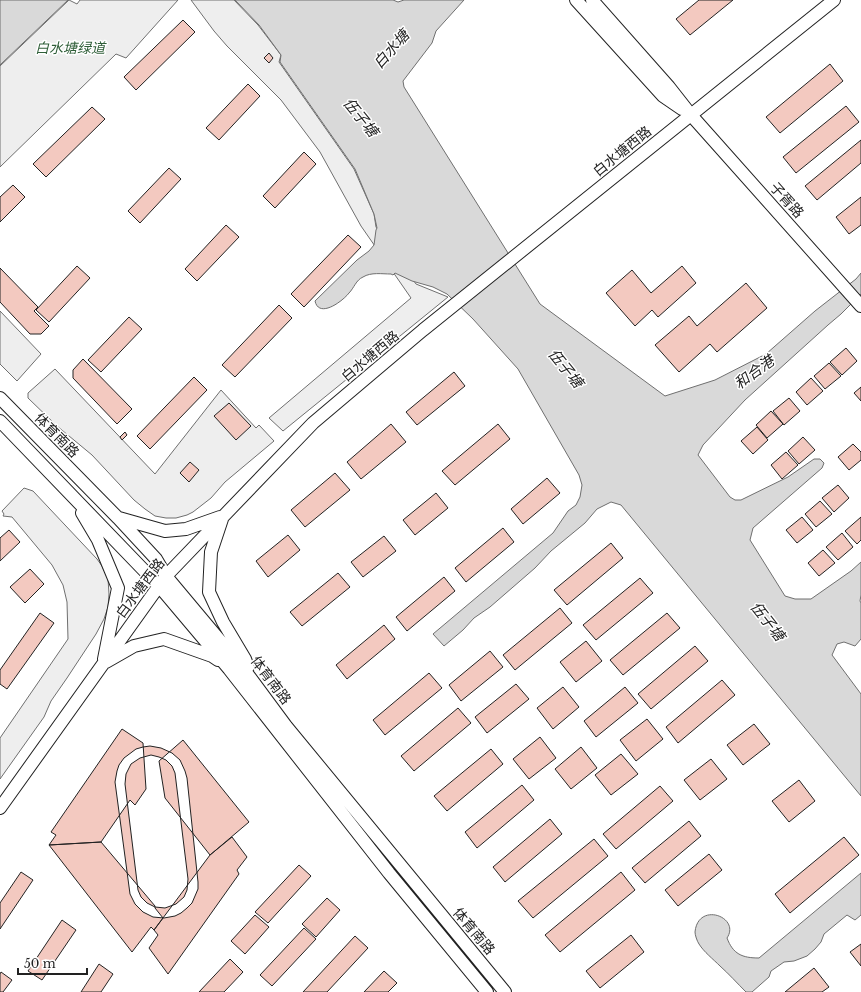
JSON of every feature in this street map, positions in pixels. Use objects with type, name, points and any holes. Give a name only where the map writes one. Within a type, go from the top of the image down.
[{"type":"street","name":"子胥路","points":[[576,0],[663,96],[691,115]]},
{"type":"street","name":"子胥路","points":[[592,0],[669,87],[691,115],[860,305]]},
{"type":"street","name":"白水塘西路","points":[[0,808],[162,581],[313,423],[423,330],[834,0]]},
{"type":"street","name":"体育南路","points":[[0,398],[118,518],[156,559],[162,581],[229,669],[389,873],[487,992]]},
{"type":"street","name":"体育南路","points":[[0,421],[73,497],[162,581],[243,668],[291,732],[505,992]]},
{"type":"street","points":[[73,497],[98,540],[118,588],[103,664]]},
{"type":"street","points":[[118,518],[165,531],[186,529],[224,516]]},
{"type":"street","points":[[224,516],[211,552],[209,592],[223,622],[245,659],[252,680]]},
{"type":"street","points":[[103,664],[134,646],[164,639],[212,656],[229,669]]},
{"type":"green space","name":"白水塘绿道","points":[[69,0],[77,4],[80,0],[178,0],[126,58],[116,54],[0,167],[0,66]]},
{"type":"green space","points":[[191,0],[234,0],[258,25],[281,55],[279,62],[354,169],[374,214],[376,227],[416,284],[448,297],[283,431],[269,418],[411,298],[361,226],[320,152],[281,100],[227,46]]},
{"type":"green space","points":[[0,311],[41,354],[17,381],[0,364]]},
{"type":"green space","points":[[55,369],[155,474],[221,390],[256,428],[259,425],[274,441],[225,482],[211,498],[193,512],[176,518],[155,516],[134,500],[92,455],[57,426],[28,398],[28,393]]},
{"type":"green space","points":[[24,488],[33,491],[102,566],[108,579],[108,607],[104,619],[96,634],[51,701],[44,717],[0,779],[0,738],[68,639],[67,602],[63,585],[52,565],[12,517],[3,516],[4,514],[2,511]]},
{"type":"water","points":[[0,0],[68,0],[0,65]]},
{"type":"water","points":[[235,0],[393,0],[398,2],[404,0],[464,0],[436,31],[432,43],[403,81],[404,87],[540,304],[665,396],[715,380],[766,354],[815,311],[856,279],[861,273],[861,294],[841,314],[745,400],[703,445],[698,455],[730,497],[735,500],[741,500],[788,477],[814,459],[820,459],[824,463],[822,468],[753,528],[750,540],[785,596],[795,599],[811,599],[851,571],[861,562],[861,639],[855,646],[844,642],[837,644],[832,655],[861,694],[861,796],[621,505],[611,502],[597,509],[585,523],[551,551],[535,568],[490,607],[474,618],[463,630],[444,646],[433,634],[553,533],[568,511],[576,505],[580,497],[582,485],[579,475],[518,369],[473,319],[447,294],[433,287],[412,281],[395,273],[393,275],[373,274],[366,275],[361,278],[351,291],[337,304],[326,308],[317,306],[315,301],[374,245],[377,228],[374,214],[355,169],[280,62],[281,55],[259,25]]},
{"type":"water","points":[[861,873],[861,915],[855,920],[847,915],[824,934],[821,942],[807,956],[794,961],[784,962],[771,971],[769,977],[752,992],[746,992],[706,953],[698,943],[695,932],[698,922],[703,917],[710,915],[717,916],[724,919],[728,924],[730,930],[727,938],[735,951],[743,956],[759,958]]},
{"type":"building","points":[[699,0],[733,0],[690,35],[676,19]]},
{"type":"building","points":[[183,20],[195,32],[136,90],[124,77]]},
{"type":"building","points":[[269,53],[273,58],[269,63],[264,58]]},
{"type":"building","points":[[830,64],[843,81],[780,133],[766,117]]},
{"type":"building","points":[[248,84],[260,96],[219,140],[206,128]]},
{"type":"building","points":[[846,106],[859,122],[796,173],[783,157]]},
{"type":"building","points":[[92,107],[105,119],[46,177],[33,164]]},
{"type":"building","points":[[861,140],[861,163],[817,200],[805,186]]},
{"type":"building","points":[[304,152],[316,164],[275,208],[263,196]]},
{"type":"building","points":[[169,168],[181,179],[140,223],[128,211]]},
{"type":"building","points":[[13,185],[25,197],[0,222],[0,197]]},
{"type":"building","points":[[861,197],[861,225],[849,234],[836,217]]},
{"type":"building","points":[[226,225],[239,237],[197,281],[185,269]]},
{"type":"building","points":[[348,235],[361,247],[304,307],[291,294]]},
{"type":"building","points":[[77,266],[90,278],[49,322],[36,310]]},
{"type":"building","points":[[682,266],[696,283],[658,317],[652,310],[635,326],[606,293],[632,270],[651,293]]},
{"type":"building","points":[[0,268],[38,307],[34,311],[49,326],[41,334],[30,334],[0,302]]},
{"type":"building","points":[[746,283],[767,308],[717,352],[710,344],[679,372],[655,345],[689,316],[697,326]]},
{"type":"building","points":[[279,305],[292,318],[235,377],[222,365]]},
{"type":"building","points":[[129,317],[142,329],[101,372],[88,360]]},
{"type":"building","points":[[846,348],[857,361],[842,375],[830,362]]},
{"type":"building","points":[[83,359],[132,409],[117,424],[73,378],[73,370]]},
{"type":"building","points":[[829,363],[841,376],[825,389],[814,376]]},
{"type":"building","points":[[454,372],[465,386],[417,425],[406,412]]},
{"type":"building","points":[[194,377],[207,390],[150,449],[137,436]]},
{"type":"building","points":[[811,378],[823,391],[807,405],[796,392]]},
{"type":"building","points":[[861,387],[861,401],[854,393]]},
{"type":"building","points":[[789,398],[800,411],[784,425],[773,411]]},
{"type":"building","points":[[229,403],[251,426],[236,440],[214,416]]},
{"type":"building","points":[[771,411],[783,424],[767,438],[756,425]]},
{"type":"building","points":[[391,424],[406,442],[361,479],[347,462]]},
{"type":"building","points":[[498,424],[510,439],[455,485],[442,471]]},
{"type":"building","points":[[757,427],[768,440],[753,454],[741,441]]},
{"type":"building","points":[[125,432],[127,435],[122,440],[120,437]]},
{"type":"building","points":[[803,437],[815,450],[799,464],[788,451]]},
{"type":"building","points":[[853,444],[861,452],[861,460],[849,470],[838,457]]},
{"type":"building","points":[[786,452],[798,465],[782,479],[771,465]]},
{"type":"building","points":[[190,462],[199,470],[189,482],[180,473]]},
{"type":"building","points":[[335,473],[350,490],[305,527],[291,510]]},
{"type":"building","points":[[547,478],[560,493],[523,524],[511,509]]},
{"type":"building","points":[[838,485],[849,498],[834,512],[822,498]]},
{"type":"building","points":[[436,493],[448,508],[415,535],[403,520]]},
{"type":"building","points":[[820,501],[832,514],[816,527],[805,514]]},
{"type":"building","points":[[802,517],[813,530],[797,543],[786,530]]},
{"type":"building","points":[[861,517],[861,540],[857,544],[845,531]]},
{"type":"building","points":[[503,528],[514,542],[466,582],[455,568]]},
{"type":"building","points":[[9,530],[20,542],[0,561],[0,538]]},
{"type":"building","points":[[842,533],[853,547],[838,560],[826,547]]},
{"type":"building","points":[[288,535],[300,550],[268,577],[256,561]]},
{"type":"building","points":[[384,536],[396,551],[363,577],[351,562]]},
{"type":"building","points":[[611,543],[623,558],[567,605],[554,590]]},
{"type":"building","points":[[823,550],[835,563],[819,576],[808,563]]},
{"type":"building","points":[[30,569],[44,584],[25,603],[10,587]]},
{"type":"building","points":[[338,573],[350,587],[302,626],[290,612]]},
{"type":"building","points":[[444,577],[455,591],[407,631],[396,617]]},
{"type":"building","points":[[640,578],[653,593],[596,640],[583,625]]},
{"type":"building","points":[[560,608],[572,623],[515,670],[503,655]]},
{"type":"building","points":[[40,613],[54,623],[7,689],[0,684],[0,670]]},
{"type":"building","points":[[667,613],[680,628],[623,675],[610,660]]},
{"type":"building","points":[[384,625],[395,639],[347,679],[336,665]]},
{"type":"building","points":[[586,641],[602,661],[576,682],[560,662]]},
{"type":"building","points":[[695,646],[708,661],[651,709],[638,694]]},
{"type":"building","points":[[490,651],[503,667],[461,701],[449,685]]},
{"type":"building","points":[[429,673],[442,688],[385,735],[373,720]]},
{"type":"building","points":[[722,680],[735,695],[678,743],[666,727]]},
{"type":"building","points":[[516,684],[529,699],[487,733],[475,717]]},
{"type":"building","points":[[563,687],[579,707],[553,729],[537,708]]},
{"type":"building","points":[[625,687],[638,703],[596,737],[584,721]]},
{"type":"building","points":[[458,708],[471,723],[414,771],[401,756]]},
{"type":"building","points":[[647,719],[663,739],[636,761],[620,740]]},
{"type":"building","points":[[754,724],[770,744],[743,765],[727,745]]},
{"type":"building","points":[[122,729],[143,743],[146,789],[135,805],[130,800],[101,842],[49,845],[56,835],[51,832]]},
{"type":"building","points":[[540,737],[556,758],[529,779],[513,759]]},
{"type":"building","points":[[183,740],[249,822],[210,855],[165,798],[159,761]]},
{"type":"building","points":[[150,746],[161,748],[172,753],[180,760],[187,778],[198,889],[192,903],[187,908],[175,916],[164,918],[153,917],[143,912],[135,904],[130,894],[115,782],[119,765],[124,758],[136,749]],"holes":[[[151,755],[166,760],[172,766],[175,773],[188,879],[187,890],[184,897],[176,904],[165,908],[155,907],[147,903],[141,897],[138,890],[125,784],[126,774],[131,764],[140,758]]]},
{"type":"building","points":[[581,747],[597,768],[571,789],[555,769]]},
{"type":"building","points":[[491,749],[503,764],[447,811],[434,796]]},
{"type":"building","points":[[621,754],[638,774],[611,795],[595,775]]},
{"type":"building","points":[[711,759],[727,779],[700,800],[684,780]]},
{"type":"building","points":[[799,780],[815,801],[789,822],[772,801]]},
{"type":"building","points":[[522,785],[534,800],[477,848],[465,832]]},
{"type":"building","points":[[660,786],[673,801],[616,849],[603,834]]},
{"type":"building","points":[[550,819],[562,834],[505,882],[493,867]]},
{"type":"building","points":[[689,821],[701,836],[645,883],[632,868]]},
{"type":"building","points":[[232,837],[247,857],[237,870],[239,874],[168,974],[149,948],[158,935],[154,930],[210,855]]},
{"type":"building","points":[[844,837],[859,855],[790,913],[775,894]]},
{"type":"building","points":[[594,839],[608,856],[533,918],[518,901]]},
{"type":"building","points":[[101,842],[155,906],[163,918],[154,930],[151,927],[132,952],[49,845]]},
{"type":"building","points":[[709,854],[722,870],[678,906],[665,890]]},
{"type":"building","points":[[299,865],[311,876],[268,923],[255,912]]},
{"type":"building","points":[[21,872],[33,880],[0,929],[0,903]]},
{"type":"building","points":[[621,872],[635,890],[560,952],[545,935]]},
{"type":"building","points":[[327,898],[340,910],[316,937],[302,924]]},
{"type":"building","points":[[255,915],[269,927],[245,954],[231,941]]},
{"type":"building","points":[[62,920],[76,930],[42,980],[28,971]]},
{"type":"building","points":[[304,928],[316,939],[272,986],[260,975]]},
{"type":"building","points":[[631,935],[644,952],[600,988],[586,971]]},
{"type":"building","points":[[355,936],[368,948],[327,992],[303,992]]},
{"type":"building","points":[[861,944],[861,966],[850,952]]},
{"type":"building","points":[[230,959],[243,972],[224,992],[199,992]]},
{"type":"building","points":[[99,964],[113,974],[101,992],[81,992]]},
{"type":"building","points":[[814,968],[829,987],[822,992],[785,992]]},
{"type":"building","points":[[384,971],[397,983],[388,992],[364,992]]},
{"type":"building","points":[[1,972],[12,980],[3,992],[0,992]]},
{"type":"water label","name":"白水塘","points":[[391,49]]},
{"type":"water label","name":"伍子塘","points":[[361,117]]},
{"type":"water label","name":"伍子塘","points":[[566,368]]},
{"type":"water label","name":"和合港","points":[[754,372]]},
{"type":"water label","name":"伍子塘","points":[[768,621]]}]
